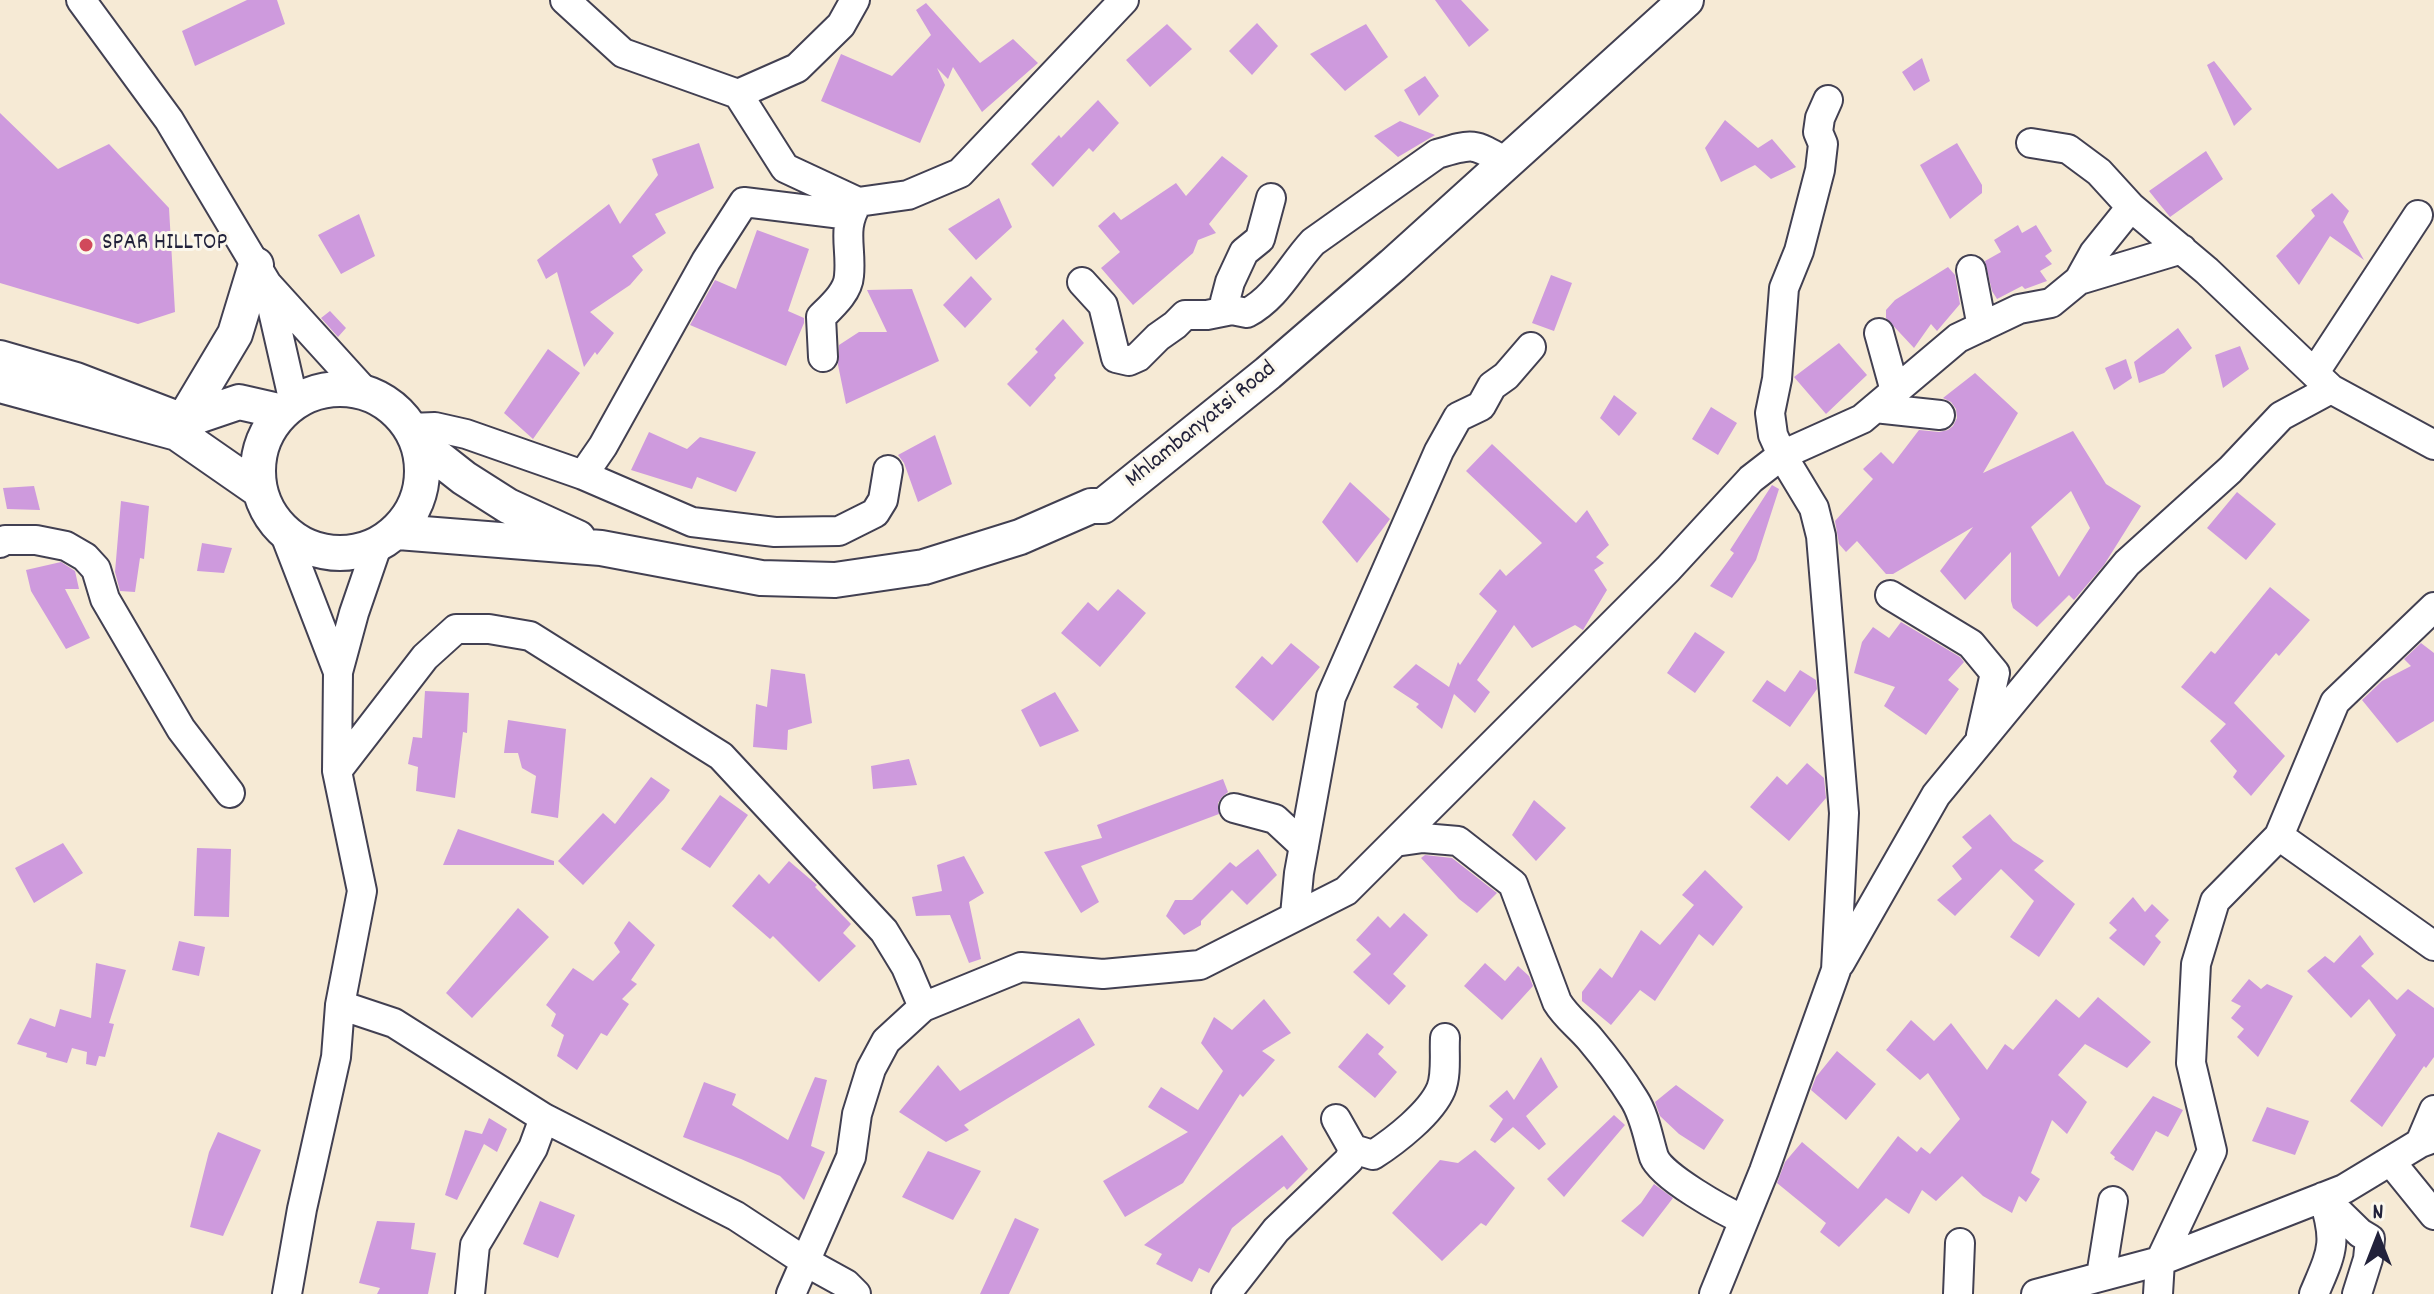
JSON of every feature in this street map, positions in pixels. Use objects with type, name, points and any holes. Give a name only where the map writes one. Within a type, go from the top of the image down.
[{"type":"main road","name":"Mhlambanyatsi Road","points":[[387,539],[601,548],[761,578],[835,580],[924,567],[1020,537],[1091,506],[1103,506],[1268,373],[1393,265],[1686,0]]},
{"type":"main road","points":[[183,421],[235,334],[262,275]]},
{"type":"main road","points":[[0,358],[76,380],[183,421],[239,402],[288,408]]},
{"type":"main road","points":[[0,385],[177,433],[259,490]]},
{"type":"main road","points":[[340,389],[365,392],[387,403],[405,420],[414,435],[423,465],[422,489],[412,512],[387,539],[353,553],[328,553],[305,546],[284,532],[269,513],[259,490],[257,469],[269,428],[288,408],[316,392],[340,389]]},
{"type":"main road","name":"Mhlambanyatsi Road","points":[[414,435],[464,478],[508,506],[601,548]]},
{"type":"street","points":[[81,0],[169,120],[262,275],[365,392]]},
{"type":"street","points":[[565,0],[623,53],[738,94],[785,168],[854,208]]},
{"type":"street","points":[[738,94],[797,68],[841,25],[855,0]]},
{"type":"street","points":[[583,475],[603,446],[706,261],[744,202],[854,208],[908,195],[960,173],[1124,0]]},
{"type":"street","points":[[1828,100],[1818,132],[1823,144],[1820,170],[1799,251],[1784,288],[1777,379],[1770,413],[1773,435],[1782,455],[1814,508],[1822,548],[1844,813],[1836,970]]},
{"type":"street","points":[[2031,143],[2068,149],[2099,172],[2131,207],[2182,249],[2323,380],[2434,445]]},
{"type":"street","points":[[1082,282],[1103,305],[1116,358],[1129,361],[1138,357],[1185,315],[1232,310],[1247,313],[1262,306],[1313,242],[1437,154],[1460,147],[1478,146],[1506,162]]},
{"type":"street","points":[[1232,310],[1225,301],[1230,282],[1244,252],[1260,239],[1271,198]]},
{"type":"street","points":[[2079,280],[2094,253],[2131,207]]},
{"type":"street","points":[[823,357],[821,317],[836,303],[849,278],[848,257],[854,208]]},
{"type":"street","points":[[1714,1294],[1836,970],[1936,795],[2127,563],[2323,380],[2418,215]]},
{"type":"street","points":[[791,1294],[851,1157],[857,1114],[871,1069],[886,1041],[923,1007],[1021,967],[1103,974],[1200,965],[1346,891],[1668,569],[1751,479],[1782,455],[1862,419],[1958,338],[2019,309],[2051,303],[2079,280],[2182,249]]},
{"type":"street","points":[[1971,270],[1982,327]]},
{"type":"street","points":[[262,275],[288,408]]},
{"type":"street","points":[[1879,333],[1885,399]]},
{"type":"street","points":[[1295,915],[1331,697],[1439,451],[1458,417],[1481,406],[1492,386],[1506,376],[1531,347]]},
{"type":"street","points":[[1885,399],[1940,415]]},
{"type":"street","points":[[414,435],[435,427],[466,434],[583,475],[692,522],[739,529],[839,531],[875,513],[883,500],[888,470]]},
{"type":"street","points":[[284,532],[338,672]]},
{"type":"street","points":[[287,1294],[302,1209],[336,1057],[340,1005],[362,891],[337,771],[338,672],[354,613],[387,539]]},
{"type":"street","points":[[0,543],[5,540],[36,540],[66,546],[85,557],[96,569],[105,599],[181,729],[230,793]]},
{"type":"street","points":[[1890,595],[1971,644],[1995,673],[1979,744]]},
{"type":"street","points":[[2158,1294],[2160,1261],[2212,1151],[2191,1063],[2196,964],[2215,901],[2279,836],[2335,702],[2430,617]]},
{"type":"street","points":[[337,771],[425,657],[456,629],[489,629],[530,636],[721,756],[884,931],[906,967],[923,1007]]},
{"type":"street","points":[[1234,808],[1275,819],[1304,846]]},
{"type":"street","points":[[2279,836],[2434,946]]},
{"type":"street","points":[[1395,842],[1423,838],[1458,841],[1513,884],[1557,1002],[1566,1016],[1588,1037],[1636,1101],[1655,1159],[1699,1195],[1744,1220]]},
{"type":"street","points":[[340,1005],[394,1023],[544,1118],[736,1216],[846,1284],[856,1294]]},
{"type":"street","points":[[1336,1119],[1353,1149],[1373,1155],[1406,1132],[1441,1089],[1445,1038]]},
{"type":"street","points":[[2036,1294],[2160,1261],[2344,1189],[2427,1140],[2434,1110]]},
{"type":"street","points":[[470,1294],[475,1245],[533,1148],[544,1118]]},
{"type":"street","points":[[1226,1294],[1276,1230],[1349,1160],[1353,1149]]},
{"type":"street","points":[[2391,1162],[2434,1215]]},
{"type":"street","points":[[2314,1294],[2331,1253],[2333,1228],[2323,1197]]},
{"type":"street","points":[[2323,1197],[2370,1239],[2368,1259],[2357,1294]]},
{"type":"street","points":[[2101,1276],[2113,1201]]},
{"type":"street","points":[[1958,1294],[1960,1243]]},
{"type":"building","points":[[247,0],[277,0],[285,24],[195,66],[182,31]]},
{"type":"building","points":[[1435,0],[1461,0],[1489,30],[1469,47]]},
{"type":"building","points":[[926,3],[980,63],[1013,39],[1038,63],[982,112],[953,67],[948,79],[937,68],[945,85],[920,143],[821,101],[841,54],[892,76],[931,35],[916,10]]},
{"type":"building","points":[[1257,23],[1278,46],[1252,75],[1229,51]]},
{"type":"building","points":[[1167,24],[1192,49],[1150,87],[1126,60]]},
{"type":"building","points":[[1366,24],[1388,57],[1345,91],[1310,54]]},
{"type":"building","points":[[1922,58],[1930,81],[1914,91],[1902,72]]},
{"type":"building","points":[[2214,61],[2252,109],[2234,126],[2207,65]]},
{"type":"building","points":[[1425,76],[1439,96],[1419,116],[1404,90]]},
{"type":"building","points":[[1098,100],[1119,123],[1093,152],[1089,148],[1053,187],[1031,164]]},
{"type":"building","name":"SPAR HILLTOP","points":[[0,113],[58,169],[109,144],[169,208],[175,312],[138,324],[0,283]]},
{"type":"building","points":[[1725,120],[1758,148],[1772,139],[1796,167],[1771,179],[1755,165],[1721,182],[1705,148]]},
{"type":"building","points":[[1400,121],[1435,135],[1398,157],[1374,136]]},
{"type":"building","points":[[699,143],[714,188],[655,214],[666,233],[632,256],[643,270],[630,285],[590,312],[614,333],[584,367],[557,272],[546,279],[537,260],[609,204],[620,224],[658,175],[652,159]]},
{"type":"building","points":[[1957,143],[1982,185],[1982,193],[1950,219],[1920,165]]},
{"type":"building","points":[[2206,151],[2223,179],[2170,217],[2149,191]]},
{"type":"building","points":[[1222,156],[1248,176],[1209,224],[1216,233],[1198,240],[1193,253],[1133,305],[1101,268],[1120,252],[1098,226],[1114,212],[1121,220],[1176,183],[1186,196]]},
{"type":"building","points":[[2332,193],[2349,211],[2343,222],[2364,260],[2330,236],[2299,285],[2276,256],[2315,216],[2311,210]]},
{"type":"building","points":[[999,198],[1012,227],[976,260],[948,229]]},
{"type":"building","points":[[359,214],[375,256],[341,274],[318,235]]},
{"type":"building","points":[[2018,225],[2022,233],[2036,225],[2052,251],[2045,256],[2052,264],[2040,271],[2047,281],[2025,289],[2022,286],[1997,299],[1985,261],[2001,252],[1994,240]]},
{"type":"building","points":[[757,230],[809,249],[788,311],[804,318],[804,323],[786,366],[690,325],[715,280],[736,289]]},
{"type":"building","points":[[1948,267],[1955,275],[1960,304],[1937,331],[1931,324],[1914,348],[1886,318],[1886,310],[1895,300]]},
{"type":"building","points":[[1551,275],[1572,283],[1554,331],[1532,323]]},
{"type":"building","points":[[971,276],[992,299],[965,328],[943,305]]},
{"type":"building","points":[[912,289],[939,361],[846,404],[838,365],[839,345],[859,332],[887,332],[867,290]]},
{"type":"building","points":[[330,311],[346,328],[338,337],[321,318]]},
{"type":"building","points":[[1063,319],[1084,343],[1030,407],[1007,384],[1038,352],[1035,349]]},
{"type":"building","points":[[2178,328],[2192,348],[2164,373],[2139,383],[2134,362]]},
{"type":"building","points":[[1839,343],[1867,375],[1826,414],[1794,377]]},
{"type":"building","points":[[2240,346],[2249,369],[2223,388],[2215,355]]},
{"type":"building","points":[[548,349],[580,373],[533,439],[504,413]]},
{"type":"building","points":[[2126,359],[2132,378],[2114,390],[2105,368]]},
{"type":"building","points":[[1975,373],[2018,413],[1983,473],[2073,431],[2106,484],[2141,506],[2104,565],[2074,600],[2069,595],[2037,627],[2013,608],[2011,552],[1965,600],[1940,571],[1973,527],[1893,574],[1886,574],[1857,541],[1846,552],[1839,544],[1835,521],[1873,479],[1863,469],[1881,452],[1893,464],[1919,430],[1939,432],[1953,426],[1957,418],[1956,409],[1943,398]],"holes":[[[2071,491],[2090,528],[2059,577],[2031,527]]]},
{"type":"building","points":[[1614,395],[1637,413],[1619,436],[1600,418]]},
{"type":"building","points":[[1711,407],[1737,423],[1718,455],[1692,439]]},
{"type":"building","points":[[649,432],[687,449],[700,437],[756,452],[736,492],[697,477],[692,489],[631,470]]},
{"type":"building","points":[[935,435],[952,484],[918,502],[898,455]]},
{"type":"building","points":[[1492,444],[1576,523],[1587,510],[1609,545],[1596,557],[1604,563],[1594,570],[1607,590],[1583,630],[1575,625],[1532,648],[1514,625],[1477,680],[1490,692],[1475,713],[1454,694],[1442,729],[1416,707],[1419,704],[1393,687],[1416,664],[1449,687],[1458,662],[1460,665],[1497,611],[1479,594],[1500,569],[1506,576],[1542,543],[1466,471]]},
{"type":"building","points":[[1350,482],[1390,519],[1357,563],[1322,522]]},
{"type":"building","points":[[1772,485],[1779,489],[1756,560],[1732,598],[1710,586],[1734,553],[1730,550]]},
{"type":"building","points":[[34,486],[40,510],[7,509],[3,488]]},
{"type":"building","points":[[2237,492],[2276,524],[2246,560],[2207,528]]},
{"type":"building","points":[[121,501],[149,506],[144,559],[140,558],[135,592],[120,591],[115,572]]},
{"type":"building","points":[[202,543],[232,548],[224,573],[197,571]]},
{"type":"building","points":[[61,562],[75,571],[79,589],[65,589],[90,638],[66,649],[31,591],[26,570]]},
{"type":"building","points":[[2270,587],[2310,620],[2279,656],[2276,653],[2234,703],[2285,756],[2251,796],[2233,777],[2237,771],[2210,741],[2226,724],[2181,687],[2211,651],[2215,654]]},
{"type":"building","points":[[1118,589],[1146,613],[1100,667],[1061,633],[1088,602],[1098,611]]},
{"type":"building","points":[[1901,622],[1964,662],[1948,680],[1959,689],[1926,735],[1884,706],[1895,687],[1854,673],[1862,642],[1873,627],[1889,638]]},
{"type":"building","points":[[1695,632],[1725,652],[1695,693],[1667,673]]},
{"type":"building","points":[[1291,643],[1320,667],[1273,721],[1235,687],[1262,656],[1272,665]]},
{"type":"building","points":[[2421,643],[2434,653],[2434,721],[2397,743],[2362,700],[2382,681],[2411,666],[2404,659]]},
{"type":"building","points":[[771,669],[805,674],[812,723],[788,730],[787,750],[753,747],[756,704],[767,707]]},
{"type":"building","points":[[1800,670],[1816,680],[1817,689],[1790,727],[1752,701],[1767,680],[1785,692]]},
{"type":"building","points":[[425,691],[469,693],[467,733],[463,732],[455,798],[416,791],[418,767],[408,764],[413,737],[422,738]]},
{"type":"building","points":[[1055,692],[1079,731],[1040,747],[1021,710]]},
{"type":"building","points":[[508,720],[566,729],[558,818],[531,813],[536,776],[522,768],[518,753],[504,753]]},
{"type":"building","points":[[909,759],[917,785],[873,789],[871,766]]},
{"type":"building","points":[[1807,763],[1824,778],[1826,798],[1789,841],[1750,807],[1777,776],[1787,785]]},
{"type":"building","points":[[651,777],[670,790],[583,885],[558,861],[603,813],[615,824]]},
{"type":"building","points":[[1223,779],[1228,792],[1218,803],[1219,814],[1081,866],[1099,902],[1081,913],[1044,852],[1102,838],[1097,825]]},
{"type":"building","points":[[720,795],[748,815],[710,868],[681,849]]},
{"type":"building","points":[[1534,800],[1566,828],[1536,861],[1512,835]]},
{"type":"building","points":[[1990,814],[2013,841],[2044,861],[2034,870],[2075,904],[2039,957],[2010,937],[2034,901],[2001,869],[1955,916],[1937,900],[1962,879],[1952,866],[1972,848],[1962,837]]},
{"type":"building","points":[[458,829],[554,861],[554,865],[443,865]]},
{"type":"building","points":[[63,843],[83,873],[34,903],[15,868]]},
{"type":"building","points":[[197,848],[231,849],[229,917],[194,916]]},
{"type":"building","points":[[1258,849],[1277,875],[1247,905],[1232,890],[1201,921],[1201,925],[1184,935],[1166,916],[1175,900],[1192,900],[1230,862],[1236,867]]},
{"type":"building","points":[[1425,855],[1452,858],[1497,893],[1477,913],[1459,899],[1421,858]]},
{"type":"building","points":[[964,856],[984,893],[969,902],[981,959],[969,963],[950,915],[916,916],[912,897],[942,891],[937,865]]},
{"type":"building","points":[[789,861],[817,885],[815,887],[851,924],[843,933],[856,946],[819,982],[773,936],[770,939],[732,906],[759,874],[769,884]]},
{"type":"building","points":[[1705,870],[1743,907],[1713,946],[1699,934],[1655,1001],[1640,990],[1611,1025],[1582,1001],[1582,992],[1600,968],[1612,978],[1641,930],[1660,945],[1694,905],[1682,895]]},
{"type":"building","points":[[2133,897],[2145,912],[2152,904],[2169,920],[2155,936],[2161,942],[2144,966],[2109,938],[2117,930],[2109,923]]},
{"type":"building","points":[[518,908],[549,937],[472,1018],[446,993]]},
{"type":"building","points":[[1404,913],[1428,935],[1393,974],[1406,986],[1389,1005],[1353,972],[1371,954],[1356,940],[1378,916],[1390,928]]},
{"type":"building","points":[[629,921],[655,945],[631,980],[637,984],[622,999],[629,1004],[607,1036],[601,1033],[577,1070],[557,1056],[564,1035],[551,1026],[556,1014],[546,1005],[573,968],[593,981],[620,952],[614,943]]},
{"type":"building","points":[[2360,935],[2374,954],[2361,966],[2397,1000],[2408,989],[2434,1008],[2434,1057],[2426,1068],[2424,1066],[2382,1127],[2350,1101],[2396,1035],[2369,999],[2351,1018],[2307,971],[2325,956],[2334,963]]},
{"type":"building","points":[[179,941],[205,947],[199,976],[172,970]]},
{"type":"building","points":[[96,963],[126,970],[109,1023],[114,1024],[105,1057],[99,1056],[96,1066],[86,1064],[87,1052],[72,1048],[67,1063],[17,1044],[30,1018],[55,1027],[60,1009],[91,1018]]},
{"type":"building","points":[[1485,963],[1505,981],[1518,966],[1529,976],[1533,986],[1502,1020],[1464,986]]},
{"type":"building","points":[[2249,979],[2261,989],[2267,984],[2293,996],[2258,1057],[2237,1037],[2244,1029],[2231,1018],[2241,1006],[2231,1001]]},
{"type":"building","points":[[2098,997],[2151,1042],[2127,1068],[2085,1044],[2058,1075],[2087,1102],[2067,1134],[2052,1120],[2031,1173],[2040,1179],[2026,1202],[2019,1196],[2012,1213],[1983,1196],[1962,1176],[1936,1201],[1922,1190],[1909,1214],[1886,1198],[1839,1247],[1820,1232],[1826,1223],[1777,1183],[1785,1162],[1802,1142],[1858,1189],[1898,1136],[1917,1152],[1921,1147],[1930,1154],[1960,1119],[1928,1073],[1920,1080],[1886,1050],[1911,1020],[1934,1041],[1951,1023],[1987,1070],[2005,1044],[2013,1050],[2056,999],[2079,1018]]},
{"type":"building","points":[[1264,999],[1291,1033],[1262,1051],[1275,1060],[1243,1097],[1240,1094],[1183,1183],[1125,1217],[1103,1181],[1188,1132],[1148,1107],[1161,1087],[1198,1110],[1223,1071],[1201,1043],[1214,1017],[1232,1030]]},
{"type":"building","points":[[1079,1018],[1095,1045],[964,1125],[969,1130],[946,1142],[899,1112],[938,1065],[960,1091]]},
{"type":"building","points":[[1367,1033],[1384,1047],[1378,1054],[1397,1072],[1375,1098],[1338,1067]]},
{"type":"building","points":[[1837,1051],[1876,1084],[1846,1120],[1811,1090],[1816,1077]]},
{"type":"building","points":[[1541,1057],[1558,1087],[1526,1116],[1546,1144],[1539,1150],[1513,1127],[1495,1143],[1490,1140],[1503,1119],[1489,1106],[1507,1090],[1514,1100]]},
{"type":"building","points":[[815,1077],[827,1080],[811,1146],[825,1152],[804,1200],[780,1176],[683,1137],[704,1082],[736,1094],[732,1105],[788,1140]]},
{"type":"building","points":[[1676,1085],[1724,1120],[1704,1150],[1679,1134],[1660,1116],[1655,1102]]},
{"type":"building","points":[[2153,1096],[2183,1110],[2168,1137],[2156,1131],[2133,1171],[2110,1153]]},
{"type":"building","points":[[2267,1107],[2309,1121],[2295,1155],[2252,1141]]},
{"type":"building","points":[[1614,1115],[1625,1125],[1564,1197],[1547,1179]]},
{"type":"building","points":[[489,1118],[507,1129],[497,1152],[484,1144],[457,1200],[445,1195],[465,1130],[482,1134]]},
{"type":"building","points":[[218,1132],[261,1150],[223,1236],[190,1227],[209,1152]]},
{"type":"building","points":[[1282,1135],[1308,1169],[1287,1190],[1284,1186],[1232,1228],[1209,1273],[1199,1268],[1192,1282],[1156,1264],[1162,1254],[1144,1245]]},
{"type":"building","points":[[1475,1150],[1515,1188],[1486,1226],[1481,1223],[1442,1261],[1392,1213],[1440,1160],[1458,1163]]},
{"type":"building","points":[[928,1151],[981,1171],[953,1220],[902,1197]]},
{"type":"building","points":[[1654,1184],[1673,1198],[1643,1237],[1621,1221],[1641,1203]]},
{"type":"building","points":[[540,1201],[575,1215],[558,1258],[523,1244]]},
{"type":"building","points":[[1015,1218],[1039,1229],[1009,1294],[980,1294]]},
{"type":"building","points":[[377,1221],[415,1223],[411,1249],[436,1253],[428,1294],[377,1294],[380,1288],[359,1283]]},
{"type":"place","name":"SPAR HILLTOP","points":[[86,245]]}]
